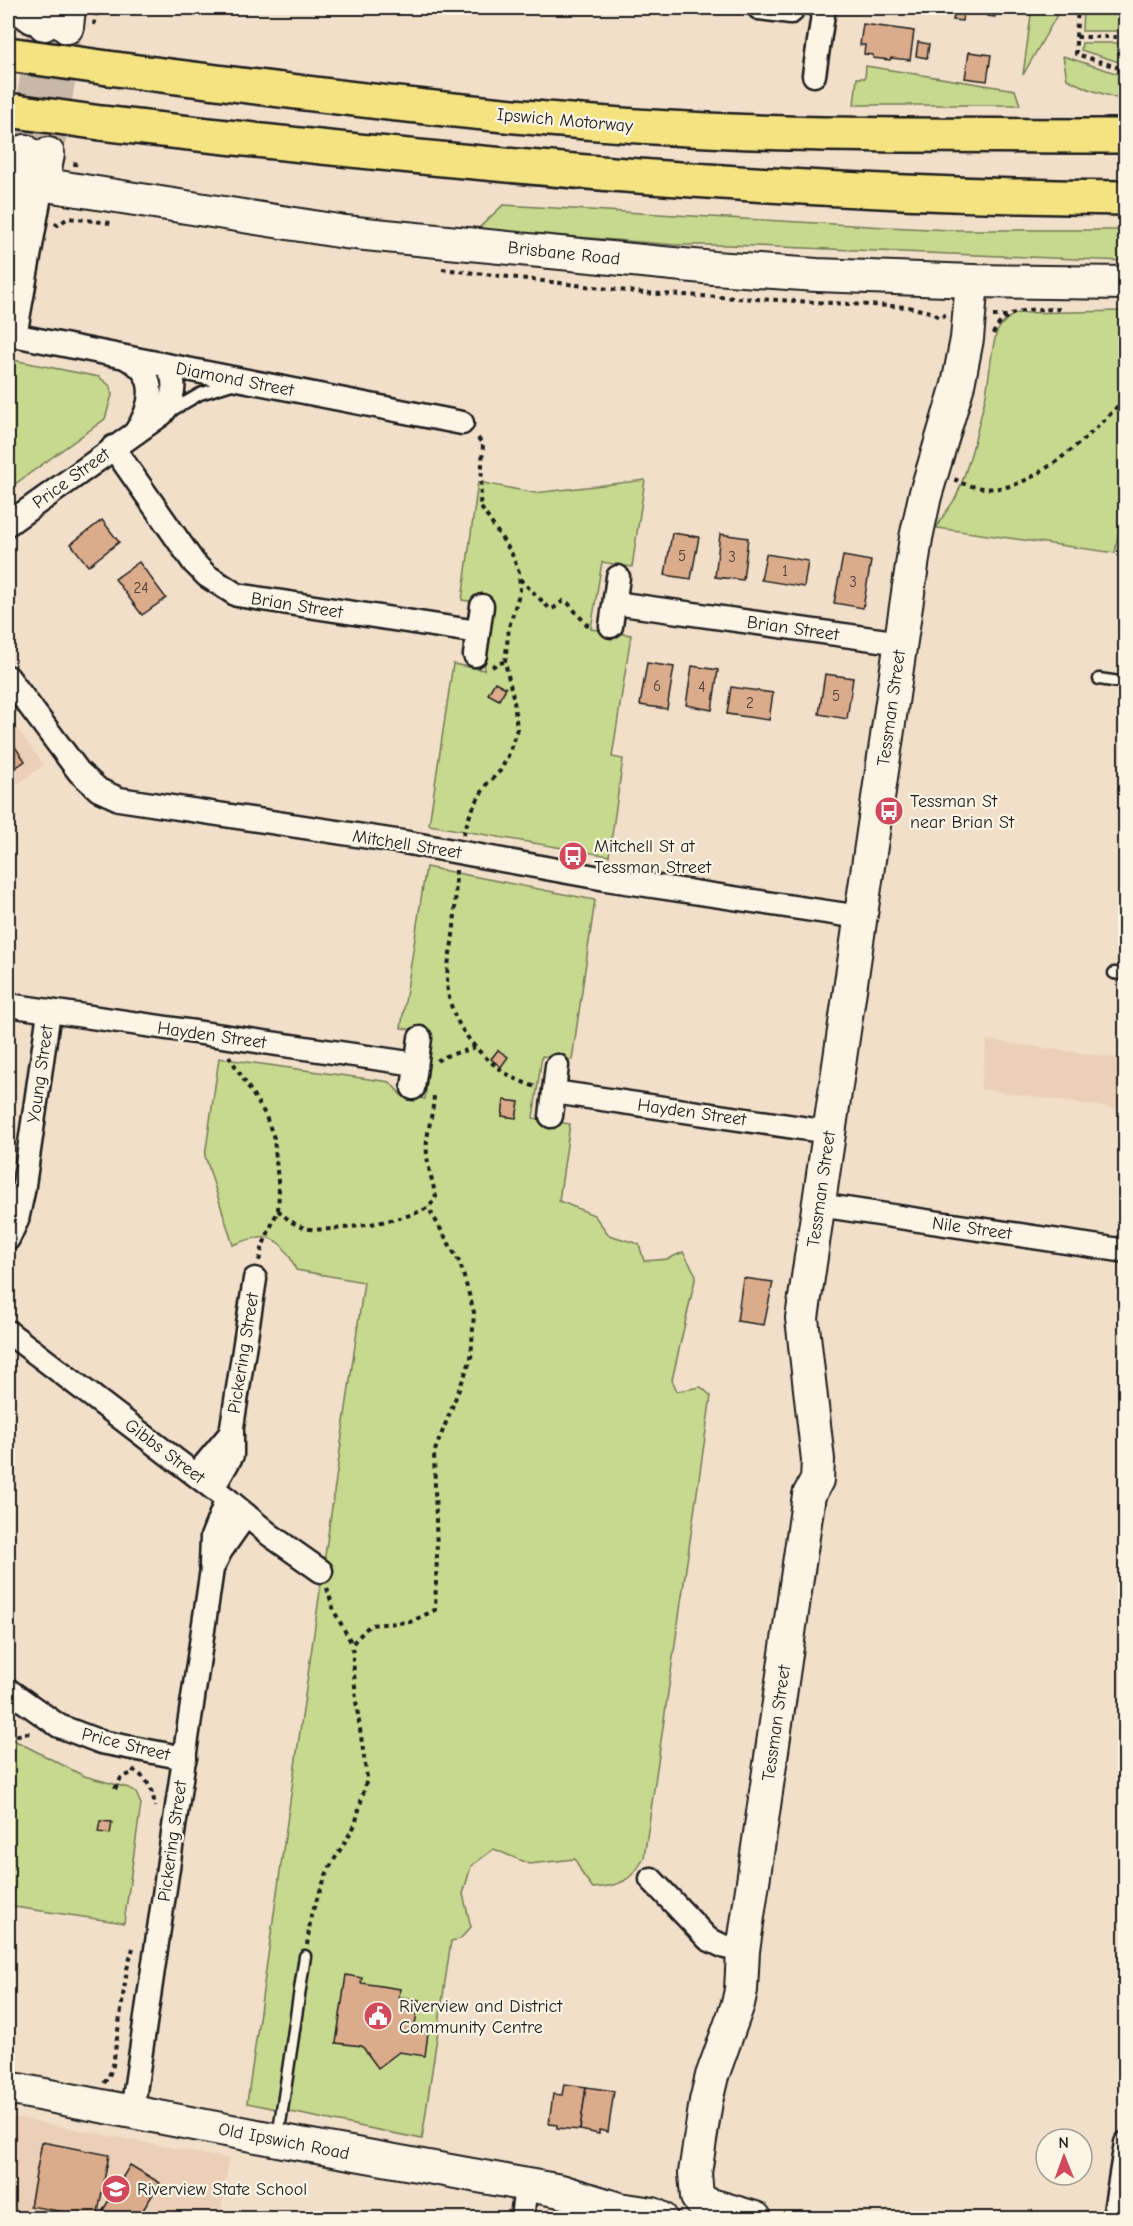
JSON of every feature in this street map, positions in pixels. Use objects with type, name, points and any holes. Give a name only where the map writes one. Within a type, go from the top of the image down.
[{"type":"highway","name":"Ipswich Motorway","points":[[8,54],[388,104],[616,125],[862,135],[1125,136]]},
{"type":"highway","points":[[8,110],[356,152],[617,175],[954,193],[1125,198]]},
{"type":"street","points":[[12,8],[58,20]]},
{"type":"street","points":[[759,8],[791,12]]},
{"type":"street","points":[[814,75],[824,8]]},
{"type":"street","points":[[8,278],[29,170]]},
{"type":"street","points":[[29,170],[11,335],[121,356],[157,372]]},
{"type":"street","name":"Brisbane Road","points":[[29,170],[345,232],[714,268],[817,275],[972,281],[1125,283]]},
{"type":"street","name":"Tessman Street","points":[[681,2207],[695,2173],[708,2089],[741,1990],[743,1952],[809,1495],[817,1480],[818,1460],[802,1318],[916,538],[925,496],[953,406],[963,364],[972,281]]},
{"type":"street","name":"Diamond Street","points":[[157,372],[250,382],[462,423]]},
{"type":"street","name":"Price Street","points":[[8,524],[165,411],[172,396],[173,380],[171,372],[157,372]]},
{"type":"street","name":"Brian Street","points":[[113,447],[194,562],[207,576],[237,595],[478,632]]},
{"type":"street","points":[[611,626],[618,577]]},
{"type":"street","name":"Brian Street","points":[[615,603],[901,643]]},
{"type":"street","points":[[475,655],[482,606]]},
{"type":"street","name":"Mitchell Street","points":[[8,678],[79,772],[99,790],[119,799],[410,843],[606,879],[860,917]]},
{"type":"street","name":"Hayden Street","points":[[8,1005],[425,1067]]},
{"type":"street","name":"Young Street","points":[[8,1239],[17,1220],[23,1192],[49,1012]]},
{"type":"street","points":[[420,1038],[425,1067],[423,1088]]},
{"type":"street","points":[[550,1116],[557,1066]]},
{"type":"street","name":"Hayden Street","points":[[554,1092],[829,1132]]},
{"type":"street","name":"Nile Street","points":[[819,1205],[1125,1251]]},
{"type":"street","name":"Pickering Street","points":[[132,2112],[212,1569],[210,1554],[212,1487],[232,1427],[255,1279]]},
{"type":"street","name":"Gibbs Street","points":[[8,1332],[321,1571]]},
{"type":"street","name":"Pickering Street","points":[[212,1569],[220,1552],[246,1515]]},
{"type":"street","name":"Price Street","points":[[8,1690],[59,1726],[101,1742],[184,1758]]},
{"type":"street","points":[[651,1880],[708,1939],[743,1952]]},
{"type":"street","name":"Old Ipswich Road","points":[[8,2088],[526,2186],[561,2192],[631,2194],[654,2198],[681,2207],[755,2218]]},
{"type":"street","points":[[1114,2218],[1125,2143]]},
{"type":"street","points":[[522,2218],[526,2186]]},
{"type":"lane","points":[[143,427],[200,394],[222,386],[250,382]]},
{"type":"lane","points":[[1099,679],[1125,683]]},
{"type":"lane","points":[[278,2140],[305,1956]]},
{"type":"path","points":[[58,20],[97,8]]},
{"type":"path","points":[[1078,8],[1076,54],[1125,70]]},
{"type":"path","points":[[1117,8],[1125,10]]},
{"type":"path","points":[[1076,37],[1125,37]]},
{"type":"path","points":[[956,481],[982,488],[1002,487],[1022,482],[1060,457],[1084,437],[1125,396]]},
{"type":"path","points":[[519,578],[550,609],[563,601],[568,603],[587,625],[605,629],[611,626]]},
{"type":"path","points":[[456,864],[454,934],[447,969],[448,991],[460,1028],[495,1066],[518,1082],[554,1092]]},
{"type":"path","points":[[425,1067],[442,1057],[476,1047]]},
{"type":"path","points":[[228,1055],[265,1114],[274,1138],[279,1192],[278,1210],[263,1245],[255,1279]]},
{"type":"path","points":[[278,1210],[288,1220],[301,1227],[318,1229],[380,1222],[414,1214],[428,1207],[436,1197],[427,1158],[427,1140],[433,1115],[423,1088]]},
{"type":"path","points":[[352,1644],[370,1625],[410,1622],[435,1610],[437,1555],[434,1453],[471,1359],[474,1312],[460,1263],[428,1207]]},
{"type":"path","points":[[305,1956],[311,1914],[328,1870],[355,1825],[367,1778],[356,1701],[352,1644],[334,1611],[321,1571]]},
{"type":"path","points":[[8,1735],[12,1737],[30,1732],[36,1735]]},
{"type":"path","points":[[129,1769],[138,1770],[148,1783],[155,1806],[153,1818]]},
{"type":"path","points":[[115,1789],[121,1778],[138,1770]]},
{"type":"path","points":[[104,2084],[113,2065],[127,1969],[134,1944]]},
{"type":"shaded area","points":[[8,716],[44,765],[8,791]]},
{"type":"shaded area","points":[[987,1040],[1125,1059],[1125,1110],[980,1089]]},
{"type":"shaded area","name":"Riverview State School","points":[[8,2116],[229,2159],[220,2218],[8,2218]]},
{"type":"green space","points":[[1032,8],[1061,8],[1023,75]]},
{"type":"green space","points":[[1083,8],[1099,8],[1125,16],[1125,31],[1082,31]]},
{"type":"green space","points":[[1082,43],[1125,43],[1125,64],[1081,50]]},
{"type":"green space","points":[[1063,56],[1125,76],[1125,101],[1088,89],[1067,79]]},
{"type":"green space","points":[[866,66],[1015,90],[1020,105],[854,105],[857,78],[865,78]]},
{"type":"green space","points":[[503,205],[952,230],[1125,230],[1125,261],[729,245],[676,245],[478,229]]},
{"type":"green space","points":[[1125,311],[1126,482],[1115,553],[937,528],[956,497],[968,463],[986,395],[993,345],[1002,325],[1010,317],[1019,313]]},
{"type":"green space","points":[[8,359],[99,377],[110,386],[112,395],[105,419],[8,489]]},
{"type":"green space","points":[[645,480],[632,567],[602,562],[591,629],[631,635],[612,757],[623,759],[609,856],[429,825],[453,664],[484,670],[494,605],[462,600],[478,482],[535,493]]},
{"type":"green space","points":[[426,867],[595,900],[572,1060],[542,1056],[533,1118],[570,1124],[559,1201],[594,1215],[609,1235],[639,1244],[644,1261],[668,1259],[683,1252],[696,1275],[672,1380],[677,1391],[701,1387],[711,1396],[644,1858],[629,1878],[610,1886],[593,1888],[575,1859],[529,1864],[494,1849],[471,1866],[463,1894],[471,1927],[460,1939],[451,1941],[422,2139],[247,2103],[364,1282],[296,1270],[285,1249],[272,1239],[255,1238],[233,1245],[205,1156],[219,1058],[390,1082],[401,1095],[425,1099],[432,1033],[401,1028]]},
{"type":"green space","points":[[8,1737],[84,1776],[129,1788],[136,1793],[141,1804],[124,1923],[8,1906]]},
{"type":"building","points":[[955,8],[964,8],[962,21],[953,20]]},
{"type":"building","points":[[988,8],[996,8],[995,17],[987,16]]},
{"type":"building","points":[[863,24],[914,31],[910,60],[873,58],[873,55],[864,54],[865,45],[860,45]]},
{"type":"building","points":[[918,42],[929,44],[927,58],[916,56]]},
{"type":"building","points":[[969,52],[991,55],[987,81],[965,78]]},
{"type":"building","points":[[102,520],[119,542],[88,566],[71,544]]},
{"type":"building","points":[[672,533],[699,537],[691,579],[665,575]]},
{"type":"building","points":[[720,534],[748,538],[743,580],[715,577]]},
{"type":"building","points":[[766,554],[808,561],[804,587],[761,580]]},
{"type":"building","points":[[843,556],[871,561],[863,608],[834,603]]},
{"type":"building","points":[[139,562],[166,598],[142,615],[115,579]]},
{"type":"building","points":[[647,663],[674,667],[667,709],[640,705]]},
{"type":"building","points":[[692,666],[718,670],[712,710],[686,705]]},
{"type":"building","points":[[825,674],[853,678],[847,719],[819,714]]},
{"type":"building","points":[[495,682],[506,688],[499,700],[488,694]]},
{"type":"building","points":[[731,687],[773,693],[769,720],[727,714]]},
{"type":"building","points":[[8,737],[25,761],[8,773]]},
{"type":"building","points":[[498,1050],[508,1057],[501,1067],[491,1059]]},
{"type":"building","points":[[504,1100],[519,1102],[516,1118],[502,1116]]},
{"type":"building","points":[[743,1278],[773,1282],[764,1325],[737,1321]]},
{"type":"building","points":[[100,1821],[112,1822],[110,1834],[98,1832]]},
{"type":"building","name":"Riverview and District Community Centre","points":[[346,1975],[362,1978],[361,1983],[400,1989],[399,1997],[419,2000],[414,2031],[428,2033],[425,2056],[399,2052],[378,2068],[362,2046],[336,2043]]},
{"type":"building","points":[[564,2084],[586,2087],[580,2130],[557,2128],[557,2125],[549,2124],[553,2094],[562,2095]]},
{"type":"building","points":[[586,2087],[614,2091],[608,2132],[599,2130],[599,2134],[580,2130]]},
{"type":"building","points":[[42,2142],[109,2155],[97,2218],[30,2206]]},
{"type":"building","points":[[130,2165],[160,2183],[138,2218],[116,2218],[103,2210]]},
{"type":"tunnel","points":[[25,151],[44,24]]},
{"type":"tunnel","points":[[48,154],[67,27]]},
{"type":"place","name":"Tessman St near Brian St","points":[[889,811]]},
{"type":"place","name":"Mitchell St at Tessman Street","points":[[573,856]]},
{"type":"place","name":"Riverview and District Community Centre","points":[[378,2016]]},
{"type":"place","name":"Riverview State School","points":[[116,2189]]}]
